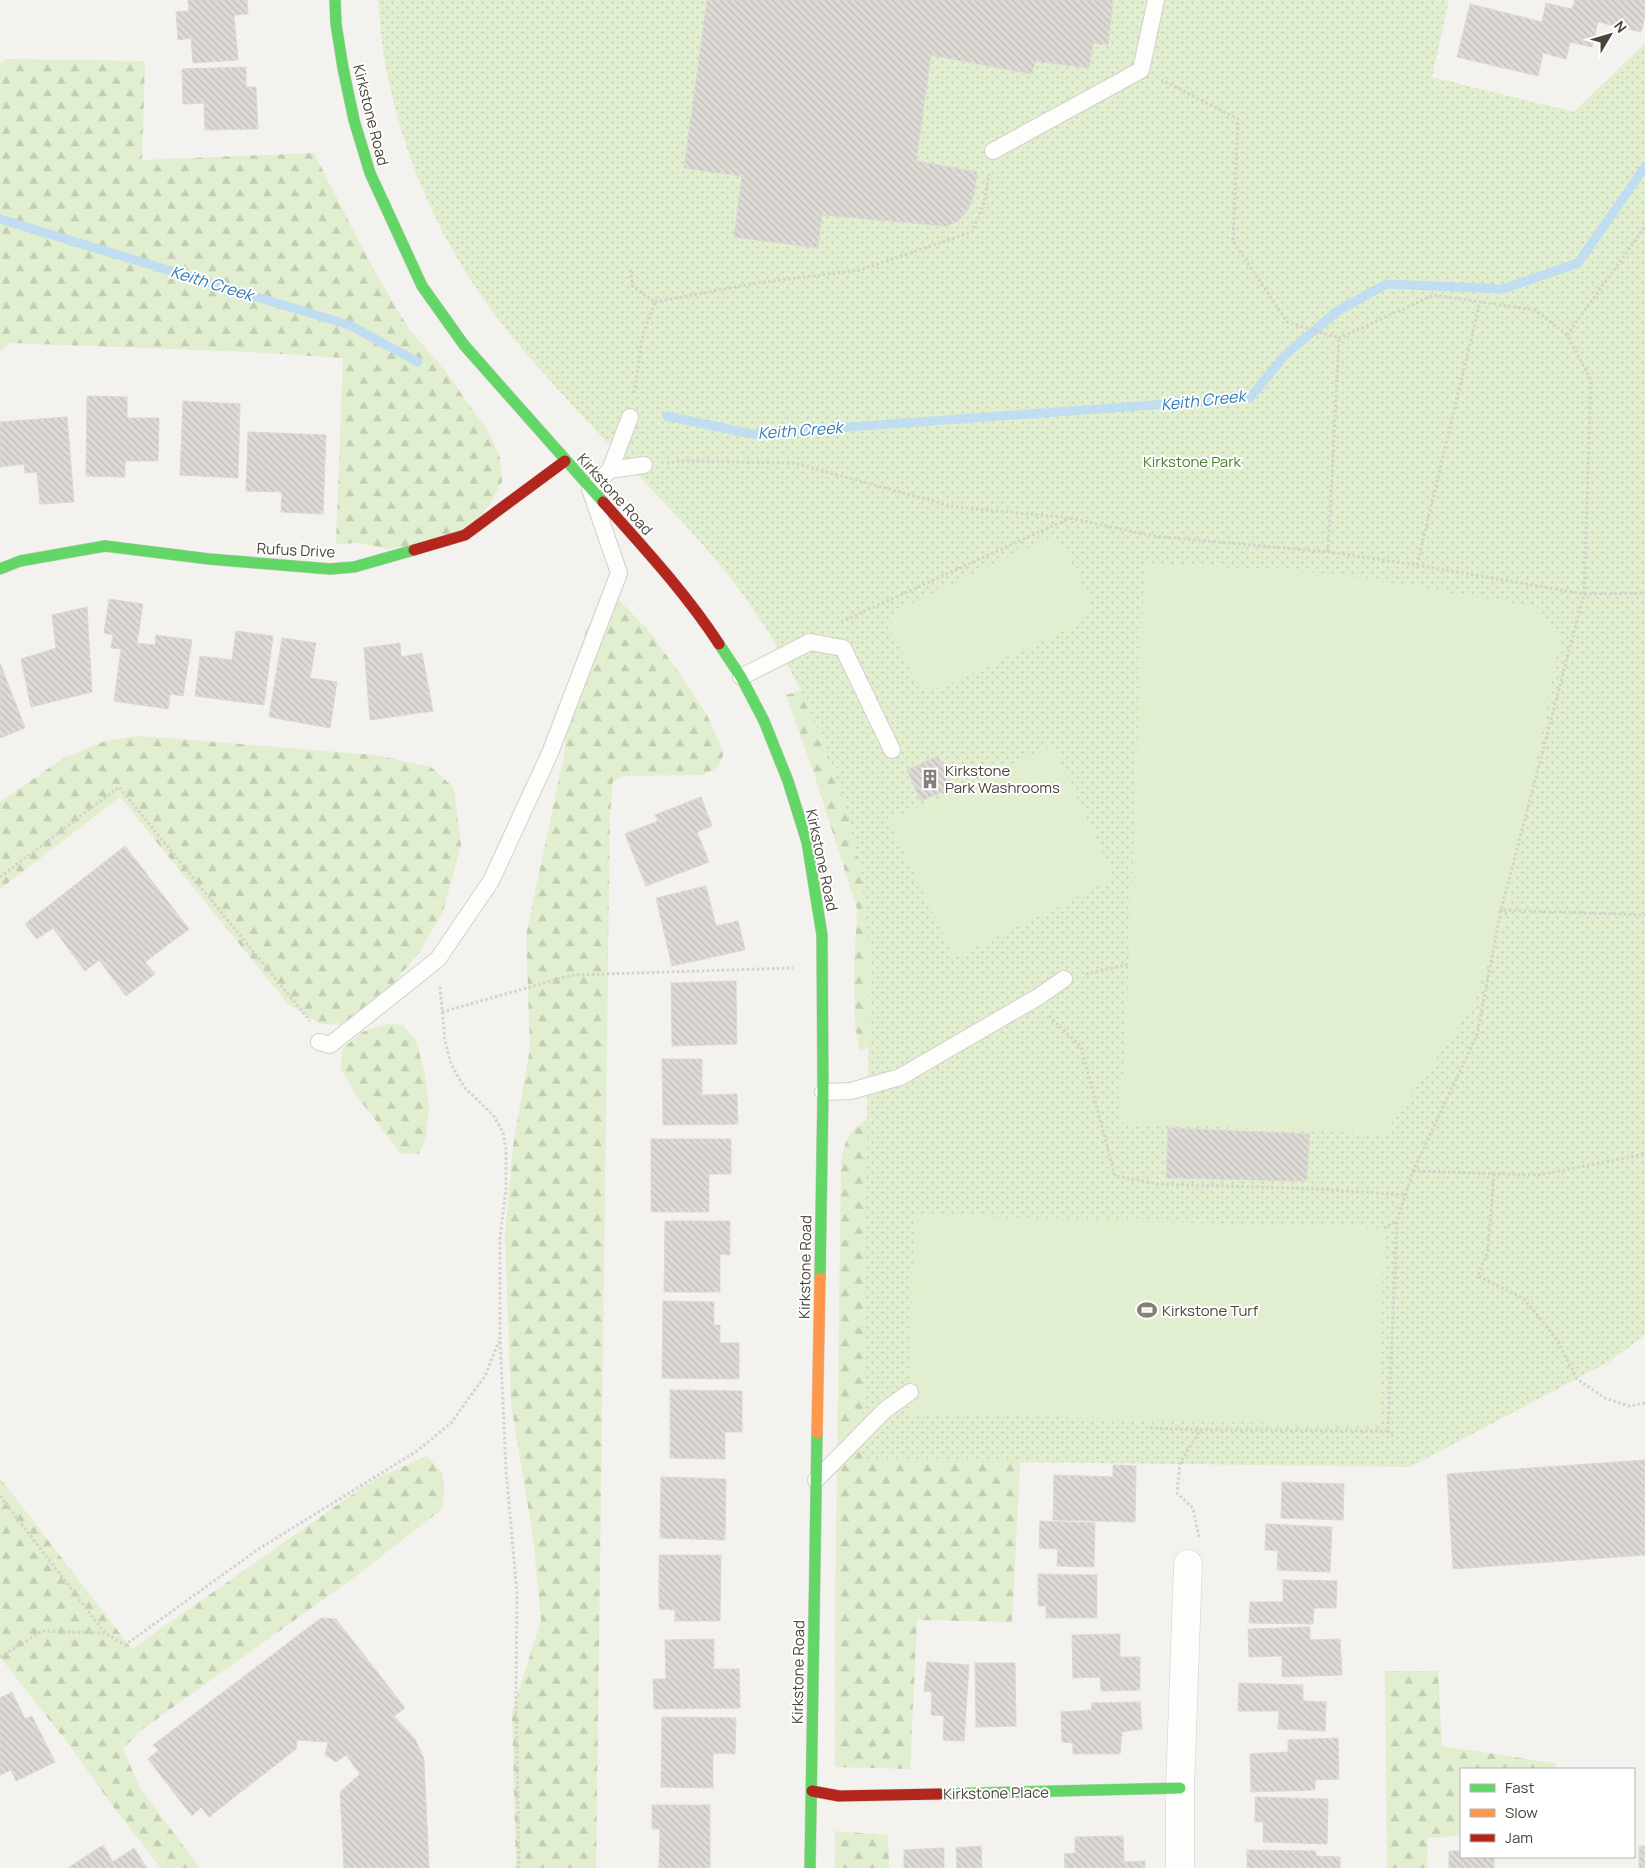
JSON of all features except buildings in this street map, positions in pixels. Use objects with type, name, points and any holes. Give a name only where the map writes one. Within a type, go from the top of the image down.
[{"type":"street","name":"Kirkstone Road","points":[[335,0],[336,24],[343,68],[356,129],[370,172],[422,286],[464,345],[590,490],[666,573],[706,624],[741,678],[764,721],[788,781],[806,842],[822,935],[823,967],[823,1092],[810,1868]]},
{"type":"street","name":"Rufus Drive","points":[[0,569],[20,561],[105,546],[209,560],[330,568],[354,567],[465,535],[565,461]]},
{"type":"street","points":[[1180,1868],[1180,1788],[1188,1564]]},
{"type":"street","name":"Kirkstone Place","points":[[812,1791],[839,1796],[1180,1788]]},
{"type":"lane","points":[[993,151],[1141,70],[1156,0]]},
{"type":"lane","points":[[324,1043],[438,959],[491,881],[550,753],[619,573],[590,490],[610,470],[630,417]]},
{"type":"lane","points":[[610,470],[644,465]]},
{"type":"lane","points":[[741,678],[810,642],[843,648],[892,750]]},
{"type":"lane","points":[[823,1092],[850,1091],[900,1077],[1038,997],[1064,978]]},
{"type":"lane","points":[[816,1480],[885,1410],[910,1392]]},
{"type":"path","points":[[1141,70],[1238,119],[1233,241],[1287,322],[1337,338],[1434,295],[1535,310],[1567,335],[1591,380],[1584,594],[1501,910],[1477,1035],[1413,1171],[1397,1221],[1388,1431]]},
{"type":"path","points":[[630,270],[632,286],[655,302],[757,284],[860,270],[972,232],[984,203],[993,151]]},
{"type":"path","points":[[1567,335],[1645,227]]},
{"type":"path","points":[[630,417],[643,334],[655,302]]},
{"type":"path","points":[[1417,565],[1480,302]]},
{"type":"path","points":[[1328,552],[1337,338]]},
{"type":"path","points":[[644,465],[684,461],[794,463],[955,507],[1070,518],[1154,536],[1328,552],[1417,565],[1584,594],[1645,593]]},
{"type":"path","points":[[810,642],[830,628],[1070,518]]},
{"type":"path","points":[[0,877],[119,787],[324,1043]]},
{"type":"path","points":[[1501,910],[1507,914]]},
{"type":"path","points":[[1501,910],[1645,915]]},
{"type":"path","points":[[438,959],[445,1041],[451,1064],[464,1087],[493,1115],[502,1132],[506,1150],[506,1188],[500,1237],[500,1338],[506,1470],[517,1594],[518,1868]]},
{"type":"path","points":[[1064,978],[1129,964]]},
{"type":"path","points":[[442,1012],[572,976],[823,967]]},
{"type":"path","points":[[1046,1013],[1081,1047],[1115,1176],[1159,1184],[1320,1189],[1406,1195]]},
{"type":"path","points":[[1413,1171],[1539,1175],[1645,1154]]},
{"type":"path","points":[[1494,1174],[1488,1251],[1478,1276],[1523,1298],[1556,1338],[1577,1379],[1605,1398],[1629,1406],[1645,1403]]},
{"type":"path","points":[[1384,1228],[1397,1221]]},
{"type":"path","points":[[0,1496],[105,1633],[125,1645],[257,1550],[417,1451],[451,1423],[485,1376],[500,1338]]},
{"type":"path","points":[[1150,1428],[1388,1431],[1393,1436]]},
{"type":"path","points":[[1188,1564],[1199,1536],[1193,1508],[1177,1493],[1180,1463],[1200,1430]]},
{"type":"path","points":[[0,1657],[42,1631],[105,1633]]},
{"type":"green space","name":"Kirkstone Park","points":[[378,0],[1449,0],[1432,77],[1574,112],[1645,43],[1645,1335],[1610,1361],[1410,1467],[862,1460],[869,1001],[868,949],[862,889],[855,846],[845,804],[816,723],[797,683],[776,645],[739,589],[692,533],[530,358],[495,314],[461,265],[431,209],[398,119],[384,57]]},
{"type":"green space","points":[[7,59],[145,61],[142,160],[314,153],[372,267],[409,329],[446,372],[489,433],[500,458],[502,482],[488,507],[461,537],[388,549],[359,543],[336,544],[343,358],[250,352],[11,343],[0,351],[0,64]]},
{"type":"green space","points":[[1042,541],[1056,542],[1063,547],[1090,599],[1089,609],[1077,625],[942,687],[930,690],[919,683],[892,633],[891,623],[904,607]]},
{"type":"green space","points":[[1149,563],[1338,574],[1537,607],[1560,636],[1507,914],[1473,1005],[1384,1134],[1120,1123],[1129,964],[1144,567]]},
{"type":"green space","points":[[615,596],[649,631],[680,674],[707,715],[724,753],[718,767],[702,775],[625,776],[613,781],[610,815],[596,1868],[516,1868],[512,1713],[541,1620],[533,1537],[511,1404],[505,1234],[513,1146],[530,1048],[526,935],[564,755],[573,672],[586,630],[599,605]]},
{"type":"green space","points":[[802,690],[944,995],[860,1052],[855,1025],[854,970],[857,909],[817,783],[786,695]]},
{"type":"green space","points":[[140,736],[376,755],[431,767],[454,788],[461,846],[443,911],[421,950],[374,1007],[346,1025],[320,1024],[288,1004],[120,797],[0,889],[0,802],[62,759],[105,741]]},
{"type":"green space","points":[[1053,745],[1111,871],[1108,882],[954,958],[889,821]]},
{"type":"green space","points":[[388,1024],[403,1025],[416,1040],[425,1075],[429,1106],[426,1135],[419,1154],[401,1154],[356,1095],[341,1069],[342,1049],[362,1032]]},
{"type":"green space","points":[[873,1115],[1022,1429],[1012,1622],[917,1620],[910,1769],[835,1767],[841,1162],[850,1134]]},
{"type":"green space","name":"Kirkstone Turf","points":[[914,1215],[1384,1228],[1379,1426],[909,1413]]},
{"type":"green space","points":[[427,1456],[442,1472],[444,1490],[442,1509],[360,1573],[140,1731],[123,1749],[140,1788],[200,1868],[161,1868],[117,1812],[70,1746],[0,1657],[0,1478],[132,1649],[373,1480]]},
{"type":"green space","points":[[1385,1671],[1438,1671],[1442,1746],[1554,1763],[1557,1768],[1460,1768],[1460,1836],[1428,1838],[1427,1868],[1387,1868]]},
{"type":"green space","points":[[835,1831],[888,1835],[889,1868],[835,1868]]},
{"type":"waterway","name":"Keith Creek","points":[[667,416],[752,434],[1250,398],[1284,356],[1336,312],[1386,284],[1503,289],[1578,263],[1645,167]]},
{"type":"waterway","name":"Keith Creek","points":[[0,219],[349,325],[418,362]]},
{"type":"traffic: fast","points":[[335,0],[336,24],[343,68],[354,120],[370,173],[422,286],[464,345],[603,502]]},
{"type":"traffic: fast","points":[[0,569],[20,561],[105,546],[209,559],[330,569],[354,567],[414,550]]},
{"type":"traffic: fast","points":[[719,644],[741,677],[764,721],[788,781],[807,842],[822,935],[823,1092],[820,1278]]},
{"type":"traffic: fast","points":[[810,1868],[817,1433]]},
{"type":"traffic: fast","points":[[939,1794],[1180,1788]]},
{"type":"traffic: slow","points":[[817,1433],[820,1278]]},
{"type":"traffic: jam","points":[[414,550],[465,535],[565,461]]},
{"type":"traffic: jam","points":[[603,502],[678,588],[719,644]]},
{"type":"traffic: jam","points":[[812,1791],[839,1796],[939,1794]]},
{"type":"place","name":"Kirkstone Park Washrooms","points":[[930,779]]},
{"type":"place","name":"Kirkstone Turf","points":[[1147,1310]]}]
